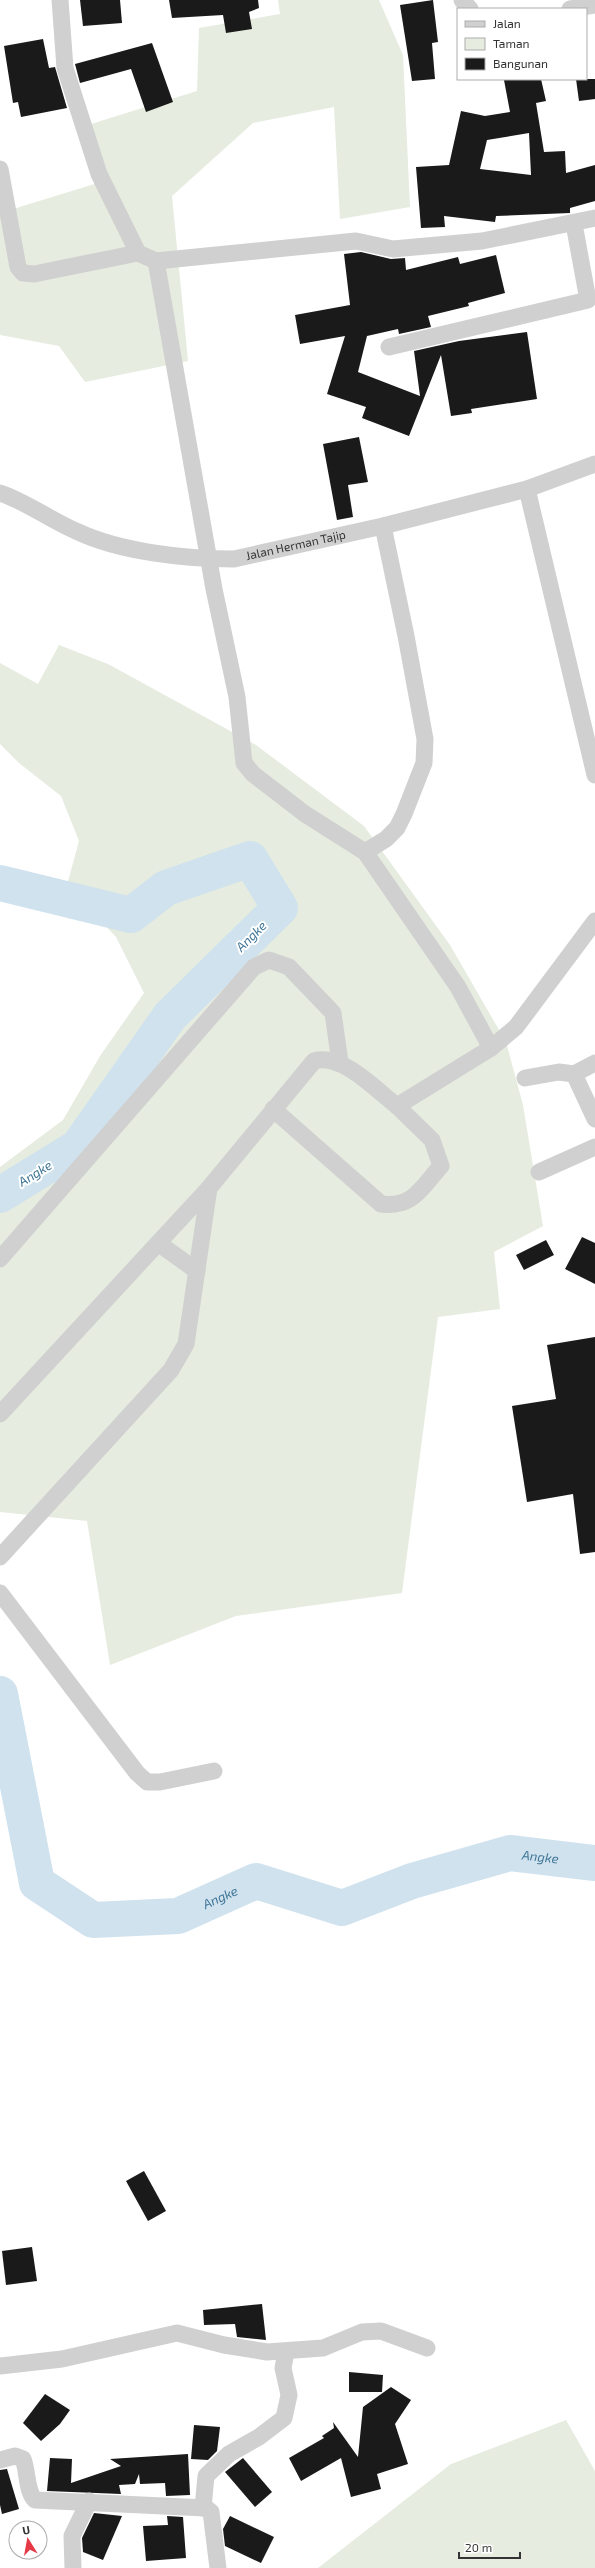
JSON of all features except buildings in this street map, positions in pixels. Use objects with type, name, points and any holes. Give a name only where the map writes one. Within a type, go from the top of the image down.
[{"type":"street","points":[[60,0],[65,68],[99,174],[138,253]]},
{"type":"street","points":[[462,0],[469,8]]},
{"type":"street","points":[[576,8],[595,5]]},
{"type":"street","points":[[0,169],[18,267],[23,273],[34,274],[138,253],[156,261],[356,241],[394,249],[482,240],[574,224],[595,218]]},
{"type":"street","points":[[389,347],[591,300],[574,224]]},
{"type":"street","points":[[156,261],[210,559],[214,589],[237,697],[244,763],[254,774],[305,814],[365,852],[458,987],[491,1048]]},
{"type":"street","name":"Jalan Herman Tajip","points":[[0,493],[97,540],[135,549],[210,559],[234,559],[383,526],[527,489],[595,464]]},
{"type":"street","points":[[527,489],[595,775]]},
{"type":"street","points":[[365,852],[386,839],[397,828],[424,764],[425,740],[406,636],[383,526]]},
{"type":"street","points":[[397,1106],[491,1048],[516,1027],[595,921]]},
{"type":"street","points":[[0,1259],[254,967],[269,960],[289,967],[333,1013],[340,1062]]},
{"type":"street","points":[[0,1414],[209,1188],[273,1109],[314,1061],[322,1058],[340,1062],[397,1106],[432,1140],[441,1166],[409,1202],[395,1206],[381,1204],[273,1109]]},
{"type":"street","points":[[524,1078],[559,1072],[574,1074],[595,1063]]},
{"type":"street","points":[[574,1074],[595,1119]]},
{"type":"street","points":[[539,1172],[595,1147]]},
{"type":"street","points":[[0,1557],[171,1370],[186,1344],[209,1188]]},
{"type":"street","points":[[158,1243],[197,1271]]},
{"type":"street","points":[[0,1593],[137,1773],[147,1782],[160,1782],[214,1771]]},
{"type":"street","points":[[0,2366],[62,2359],[177,2333],[224,2345],[267,2352],[286,2352],[323,2348],[371,2330],[381,2331],[427,2348]]},
{"type":"street","points":[[203,2508],[206,2476],[229,2454],[259,2437],[284,2418],[289,2395],[283,2368],[286,2352]]},
{"type":"street","points":[[0,2460],[15,2456],[23,2460],[27,2469],[31,2496],[35,2500],[89,2501],[203,2508],[211,2512],[218,2568]]},
{"type":"street","points":[[73,2568],[72,2536],[89,2501]]},
{"type":"green space","points":[[278,0],[379,0],[403,55],[410,207],[340,219],[334,107],[253,123],[172,196],[188,361],[85,382],[59,346],[0,335],[0,213],[101,182],[91,124],[197,91],[199,28],[280,14]]},
{"type":"green space","points":[[59,645],[108,664],[256,745],[364,826],[450,945],[506,1042],[523,1105],[543,1226],[494,1252],[500,1309],[438,1317],[402,1593],[236,1616],[110,1665],[87,1521],[0,1512],[0,1167],[63,1120],[100,1056],[144,993],[116,937],[67,885],[79,841],[61,796],[19,763],[0,744],[0,663],[38,684]]},
{"type":"green space","points":[[566,2420],[595,2471],[595,2568],[318,2568],[451,2464]]},
{"type":"waterway","name":"Angke","points":[[0,883],[131,915],[166,888],[250,859],[280,908],[170,1016],[78,1147],[0,1195]]},
{"type":"waterway","name":"Angke","points":[[0,1694],[37,1883],[93,1920],[178,1916],[256,1881],[342,1908],[412,1881],[510,1853],[595,1863]]}]
